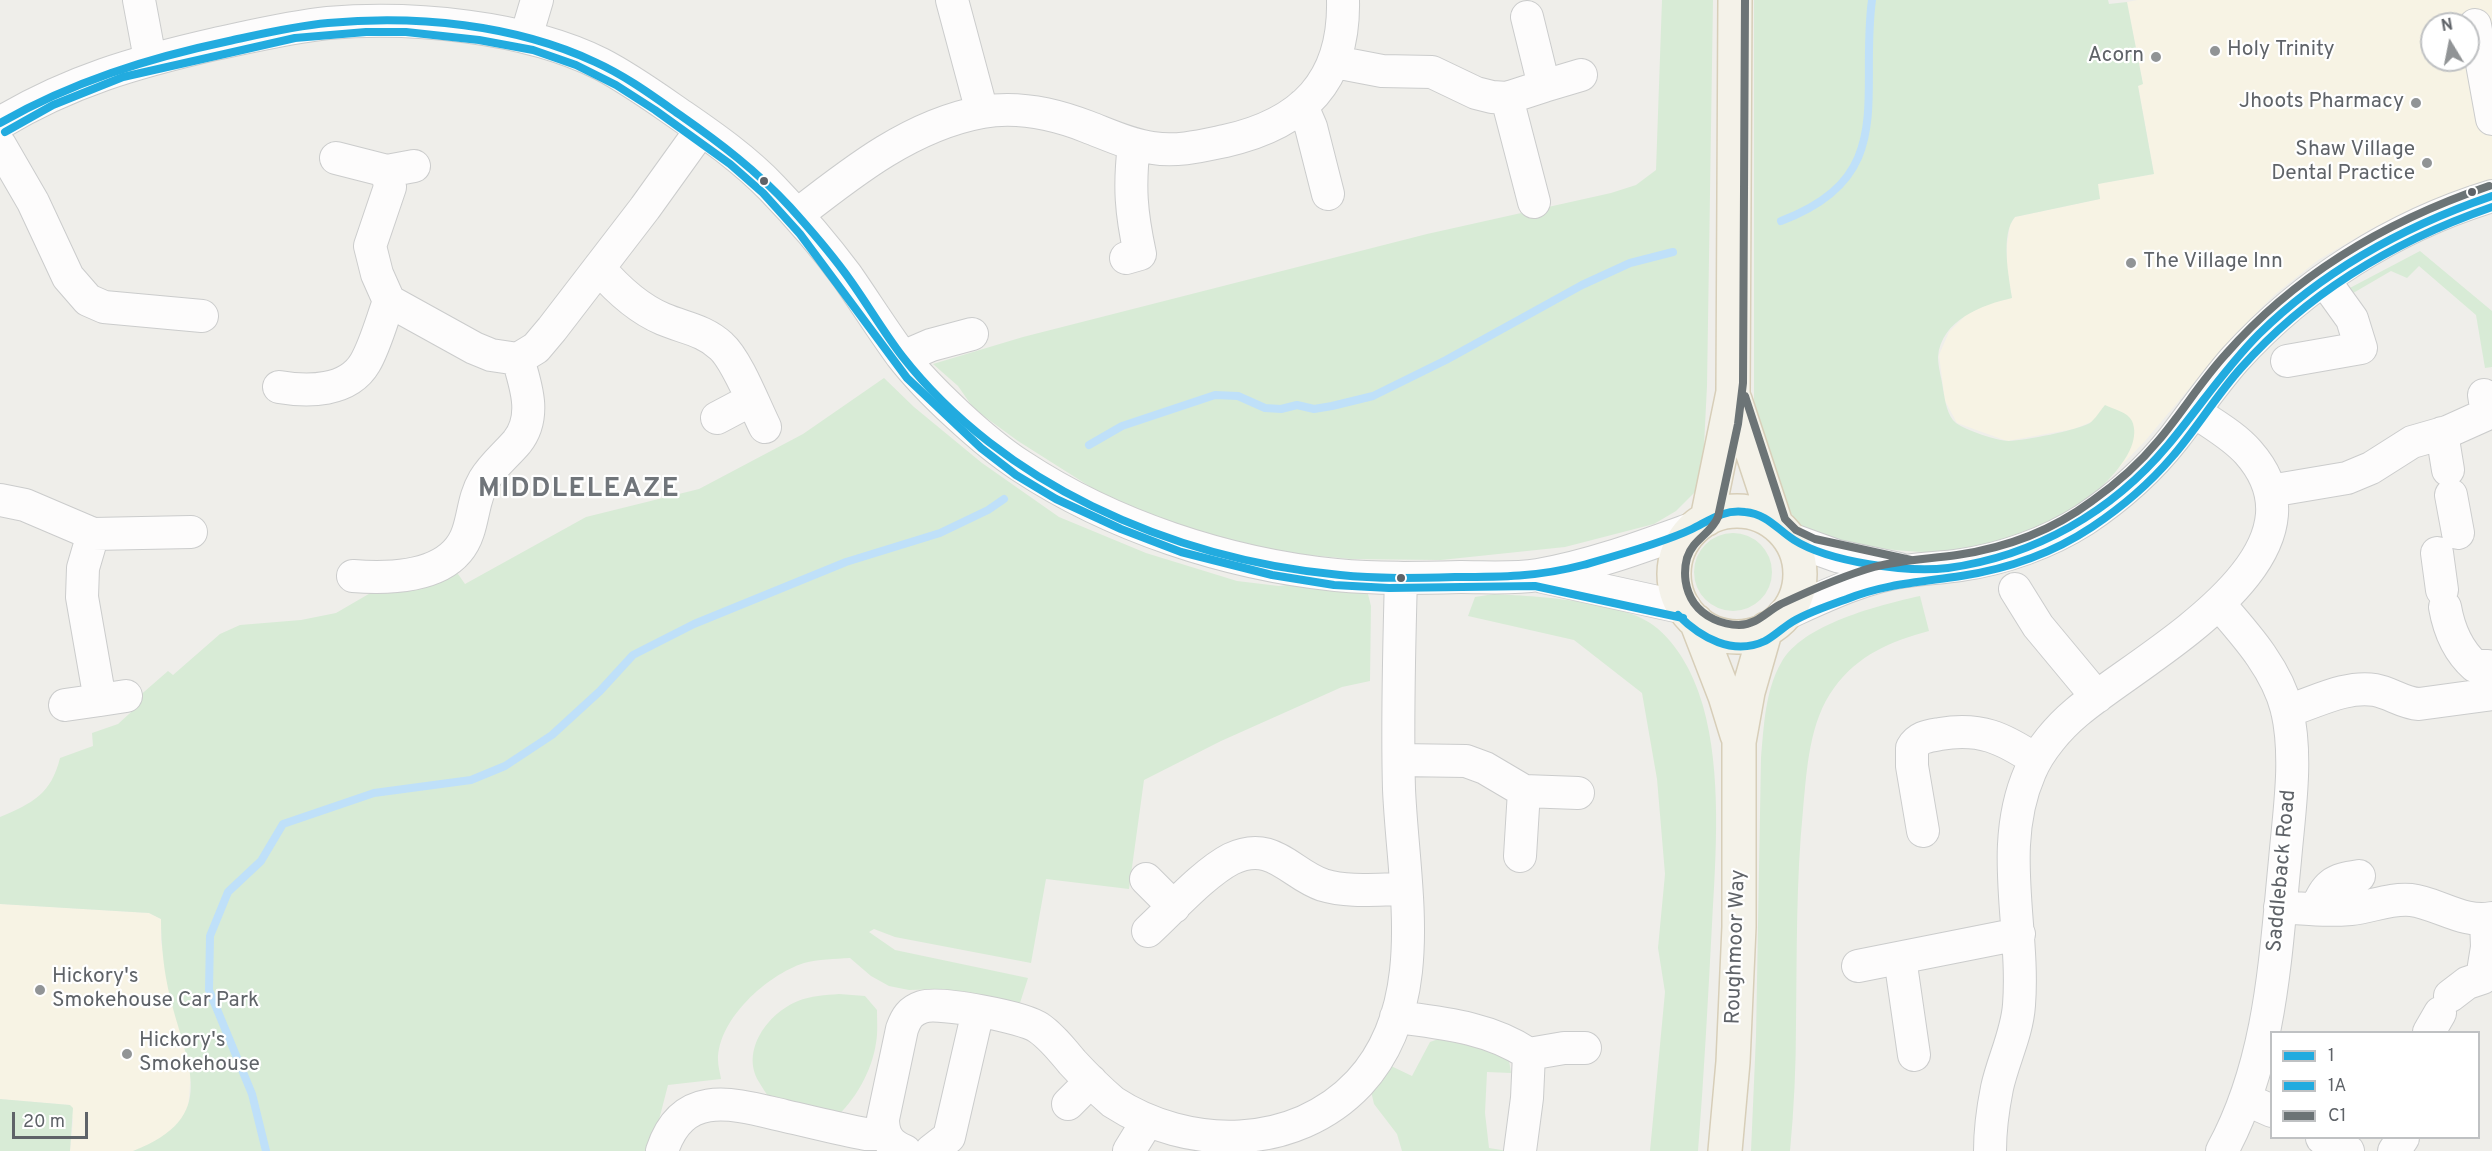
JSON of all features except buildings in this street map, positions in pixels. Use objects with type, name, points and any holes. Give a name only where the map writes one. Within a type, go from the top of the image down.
[{"type":"main road","name":"Roughmoor Way","points":[[1735,0],[1733,392],[1700,524],[1687,536],[1677,554],[1674,573],[1677,593],[1690,615],[1725,696],[1739,742]]},
{"type":"main road","name":"Roughmoor Way","points":[[1725,1151],[1733,1062],[1739,927],[1739,742],[1748,692],[1775,622],[1797,594],[1800,577],[1798,557],[1783,532],[1733,392]]},
{"type":"main road","points":[[1700,524],[1719,513],[1739,511],[1759,514],[1783,532]]},
{"type":"main road","points":[[1690,615],[1711,631],[1728,636],[1745,636],[1775,622]]},
{"type":"street","points":[[139,0],[150,59]]},
{"type":"street","points":[[525,37],[537,0]]},
{"type":"street","points":[[952,0],[982,112]]},
{"type":"street","points":[[797,215],[852,173],[892,147],[923,131],[982,112],[1002,110],[1046,114],[1134,144],[1170,150],[1242,137],[1279,124],[1302,106],[1325,80],[1335,62],[1342,34],[1343,0]]},
{"type":"street","points":[[1527,17],[1544,86]]},
{"type":"street","points":[[0,123],[68,87],[150,59],[286,29],[328,23],[407,22],[525,37],[553,45],[601,64],[661,101],[753,170],[797,215],[849,279],[903,357],[951,407],[1014,461],[1060,489],[1109,513],[1185,542],[1247,559],[1336,575],[1401,578],[1536,575],[1608,556],[1700,524]]},
{"type":"street","points":[[2480,44],[2488,74],[2492,119]]},
{"type":"street","points":[[1335,62],[1382,71],[1432,72],[1476,93],[1507,98],[1581,75]]},
{"type":"street","points":[[1507,98],[1534,202]]},
{"type":"street","points":[[1302,106],[1311,127],[1328,194]]},
{"type":"street","points":[[336,158],[401,168],[390,187],[370,246],[377,274],[389,301],[474,348],[491,355],[518,359],[536,348],[599,268],[701,130]]},
{"type":"street","points":[[1126,258],[1140,254],[1131,213],[1130,191],[1134,144]]},
{"type":"street","points":[[0,145],[33,202],[68,276],[88,300],[104,307],[202,316]]},
{"type":"street","points":[[1775,622],[1853,585],[1907,571],[1964,565],[1993,558],[2044,540],[2082,521],[2111,500],[2152,464],[2234,361],[2276,317],[2367,251],[2449,210],[2492,196]]},
{"type":"street","points":[[599,268],[619,291],[646,310],[664,319],[706,333],[724,348],[765,427]]},
{"type":"street","points":[[2287,361],[2361,348],[2352,319],[2324,280]]},
{"type":"street","points":[[279,387],[298,390],[329,387],[345,382],[358,372],[366,363],[389,301]]},
{"type":"street","points":[[903,357],[931,345],[972,334]]},
{"type":"street","points":[[354,576],[414,575],[432,568],[458,550],[468,534],[478,491],[495,463],[519,440],[525,426],[529,400],[518,359]]},
{"type":"street","points":[[2270,491],[2348,478],[2371,468],[2412,442],[2442,433],[2487,414],[2484,395]]},
{"type":"street","points":[[717,418],[751,400]]},
{"type":"street","points":[[1990,1151],[1997,1089],[2013,1037],[2019,1008],[2021,969],[2013,887],[2015,829],[2023,790],[2036,760],[2063,725],[2097,697],[2199,623],[2219,604],[2250,565],[2264,542],[2273,512],[2270,491],[2262,471],[2243,446],[2194,411]]},
{"type":"street","points":[[2287,711],[2337,694],[2367,689],[2386,692],[2410,703],[2420,704],[2491,684],[2459,649],[2448,625],[2443,599],[2450,483],[2442,433]]},
{"type":"street","points":[[0,500],[25,505],[93,534],[191,532]]},
{"type":"street","points":[[1783,532],[1838,556],[1907,571]]},
{"type":"street","points":[[65,705],[113,698],[82,597],[83,568],[93,534]]},
{"type":"street","points":[[1536,575],[1690,615]]},
{"type":"street","points":[[895,1143],[883,1119],[902,1029],[907,1017],[914,1010],[935,1004],[1029,1022],[1047,1034],[1091,1082],[1132,1117],[1165,1133],[1212,1144],[1242,1144],[1271,1138],[1304,1140],[1319,1118],[1344,1100],[1362,1080],[1379,1056],[1396,1017],[1404,986],[1408,948],[1399,760],[1401,578]]},
{"type":"street","points":[[2015,589],[2038,626],[2097,697]]},
{"type":"street","name":"Saddleback Road","points":[[2219,604],[2267,665],[2282,695],[2287,711],[2291,751],[2290,794],[2280,907],[2265,1031],[2259,1106],[2222,1151]]},
{"type":"street","points":[[1923,831],[1912,766],[1912,748],[1916,742],[1928,736],[1953,732],[1986,734],[2015,745],[2036,760]]},
{"type":"street","points":[[1399,760],[1466,761],[1485,768],[1524,791],[1578,793]]},
{"type":"street","points":[[1520,856],[1524,791]]},
{"type":"street","points":[[1148,931],[1224,864],[1239,856],[1252,854],[1271,856],[1323,885],[1349,889],[1405,889]]},
{"type":"street","points":[[2316,909],[2323,892],[2332,883],[2359,876]]},
{"type":"street","points":[[1146,879],[1174,907]]},
{"type":"street","points":[[2280,907],[2352,909],[2404,900],[2426,903],[2448,912],[2489,919],[2482,978],[2467,982],[2440,1014]]},
{"type":"street","points":[[1858,966],[2019,934]]},
{"type":"street","points":[[1900,958],[1914,1055]]},
{"type":"street","points":[[931,1151],[949,1137],[978,1011]]},
{"type":"street","points":[[1396,1017],[1448,1024],[1496,1035],[1511,1041],[1529,1054],[1564,1048],[1585,1048]]},
{"type":"street","points":[[1520,1151],[1527,1098],[1529,1054]]},
{"type":"street","points":[[1068,1104],[1091,1082]]},
{"type":"street","points":[[662,1151],[672,1128],[684,1115],[700,1107],[724,1103],[866,1134],[895,1143]]},
{"type":"street","points":[[1129,1151],[1145,1125]]},
{"type":"street","points":[[2326,1139],[2348,1151]]},
{"type":"shaded area","points":[[2138,0],[2492,0],[2492,181],[2421,204],[2371,229],[2318,260],[2274,295],[2234,335],[2145,441],[2112,475],[2128,455],[2091,422],[2074,429],[2007,441],[1957,423],[1945,401],[1939,355],[1949,332],[1967,314],[1991,303],[2012,298],[2007,268],[2007,245],[2010,225],[2015,217],[2100,199],[2097,184],[2154,174],[2138,85],[2143,84],[2127,2]]},
{"type":"shaded area","points":[[0,904],[149,913],[161,919],[161,941],[170,995],[191,1071],[188,1109],[169,1133],[133,1151],[70,1151],[73,1121],[70,1105],[0,1099]]},
{"type":"green space","points":[[1662,0],[1713,0],[1707,386],[1703,465],[1695,492],[1676,511],[1654,524],[1565,547],[1441,560],[1351,559],[1298,554],[1225,542],[1178,527],[1108,498],[1018,441],[974,409],[958,386],[933,364],[1023,337],[1427,234],[1611,193],[1636,185],[1656,170]]},
{"type":"green space","points":[[1754,0],[2108,0],[2109,4],[2127,2],[2143,84],[2138,86],[2154,174],[2098,184],[2100,199],[2015,217],[2010,224],[2007,245],[2012,298],[1988,305],[1965,316],[1947,333],[1938,357],[1950,416],[1960,426],[1982,435],[2009,441],[2062,432],[2090,423],[2105,405],[2130,418],[2134,434],[2131,447],[2124,460],[2090,497],[2058,519],[2006,540],[1984,546],[1956,551],[1927,552],[1834,543],[1809,533],[1793,516],[1771,467],[1754,400]]},
{"type":"green space","points":[[2420,251],[2492,311],[2492,367],[2485,368],[2476,315],[2419,266],[2407,278],[2391,271],[2348,296],[2346,290]]},
{"type":"green space","points":[[884,378],[914,407],[982,463],[1059,517],[1146,553],[1237,581],[1279,586],[1302,583],[1359,584],[1368,594],[1371,606],[1370,681],[1342,687],[1221,741],[1144,780],[1129,889],[1046,879],[1031,963],[895,937],[874,929],[869,932],[895,950],[1028,978],[1019,1006],[942,989],[909,990],[889,986],[871,976],[850,958],[804,963],[775,977],[735,1014],[720,1045],[718,1060],[721,1079],[668,1085],[651,1151],[133,1151],[161,1137],[178,1122],[188,1106],[191,1087],[184,1045],[166,978],[161,919],[149,913],[0,904],[0,817],[39,796],[51,780],[60,758],[93,746],[92,733],[118,724],[140,704],[137,698],[168,671],[173,675],[220,634],[240,625],[301,620],[336,613],[398,577],[451,564],[465,584],[586,517],[699,489],[803,434]]},
{"type":"green space","points":[[1733,533],[1748,536],[1760,545],[1769,557],[1772,572],[1769,587],[1760,599],[1748,608],[1733,611],[1718,608],[1706,599],[1697,587],[1694,572],[1697,557],[1706,545],[1718,536]]},
{"type":"green space","points":[[1494,594],[1577,601],[1620,610],[1639,617],[1662,632],[1678,651],[1700,695],[1713,759],[1716,842],[1698,1151],[1650,1151],[1665,992],[1658,948],[1665,874],[1657,779],[1642,693],[1574,640],[1468,616],[1475,597]]},
{"type":"green space","points":[[1920,596],[1929,631],[1902,639],[1876,651],[1843,676],[1826,701],[1814,731],[1806,778],[1799,863],[1795,1072],[1790,1151],[1751,1151],[1756,1036],[1761,758],[1766,709],[1772,685],[1781,663],[1791,649],[1806,637],[1843,618]]},
{"type":"green space","points":[[839,994],[865,996],[877,1010],[876,1043],[866,1075],[849,1103],[834,1119],[783,1110],[766,1094],[754,1070],[755,1046],[760,1034],[777,1014],[798,1001]]},
{"type":"green space","points":[[1450,1035],[1508,1054],[1511,1073],[1487,1072],[1485,1113],[1489,1148],[1508,1151],[1402,1151],[1397,1134],[1374,1104],[1371,1091],[1389,1065],[1412,1076],[1430,1042]]},
{"type":"green space","points":[[0,1099],[70,1105],[73,1108],[70,1151],[0,1151]]},
{"type":"waterway","points":[[1781,221],[1818,203],[1843,182],[1858,157],[1866,130],[1869,101],[1869,36],[1872,0]]},
{"type":"waterway","points":[[1089,445],[1122,426],[1215,395],[1238,396],[1265,408],[1281,409],[1297,405],[1314,409],[1373,396],[1446,360],[1582,285],[1630,263],[1673,252]]},
{"type":"waterway","points":[[266,1151],[252,1094],[209,990],[210,936],[228,892],[261,861],[283,824],[374,793],[471,780],[505,766],[552,735],[600,691],[633,655],[694,624],[846,562],[940,533],[988,510],[1004,499]]},
{"type":"transit line","name":"C1","points":[[1745,0],[1743,383],[1738,424],[1718,517],[1690,551],[1685,570],[1687,587],[1694,603],[1708,616],[1726,624],[1746,624],[1762,617],[1781,604],[1874,567],[1993,548],[2061,521],[2101,494],[2143,458],[2217,364],[2253,325],[2283,299],[2346,253],[2380,233],[2416,215],[2489,186]]},
{"type":"transit line","name":"1","points":[[0,123],[55,95],[111,73],[169,55],[278,30],[315,24],[395,20],[464,25],[498,31],[564,49],[595,62],[639,87],[709,136],[765,181],[832,256],[902,356],[943,402],[989,442],[1039,477],[1122,520],[1213,552],[1308,571],[1383,578],[1504,576],[1566,569],[1653,544],[1730,512],[1753,513],[1809,548],[1847,560],[1869,564],[1912,569],[1948,568],[2011,553],[2070,527],[2122,491],[2168,445],[2223,374],[2259,334],[2311,289],[2397,236],[2492,196]]},
{"type":"transit line","name":"1A","points":[[5,132],[53,105],[123,77],[295,38],[366,32],[406,32],[479,40],[533,50],[576,65],[616,85],[730,164],[763,193],[800,234],[907,378],[981,448],[1016,475],[1056,499],[1121,529],[1181,552],[1272,575],[1334,585],[1389,588],[1535,586],[1683,618]]},
{"type":"transit line","name":"1A","points":[[1678,615],[1697,631],[1718,642],[1729,645],[1753,645],[1765,641],[1802,616],[1861,594],[1995,569],[2029,559],[2062,545],[2114,511],[2154,477],[2241,368],[2295,315],[2325,292],[2388,252],[2422,235],[2492,207]]},
{"type":"transit line","name":"C1","points":[[1745,396],[1785,519],[1796,530],[1815,539],[1911,560]]},
{"type":"place","name":"Holy Trinity","points":[[2215,51]]},
{"type":"place","name":"Acorn","points":[[2156,57]]},
{"type":"place","name":"Jhoots Pharmacy","points":[[2416,103]]},
{"type":"place","name":"Shaw Village Dental Practice","points":[[2427,163]]},
{"type":"place","name":"The Village Inn","points":[[2131,263]]},
{"type":"place","name":"Hickory's Smokehouse Car Park","points":[[40,990]]},
{"type":"place","name":"Hickory's Smokehouse","points":[[127,1054]]},
{"type":"district","name":"MIDDLELEAZE","points":[[579,491]]}]
